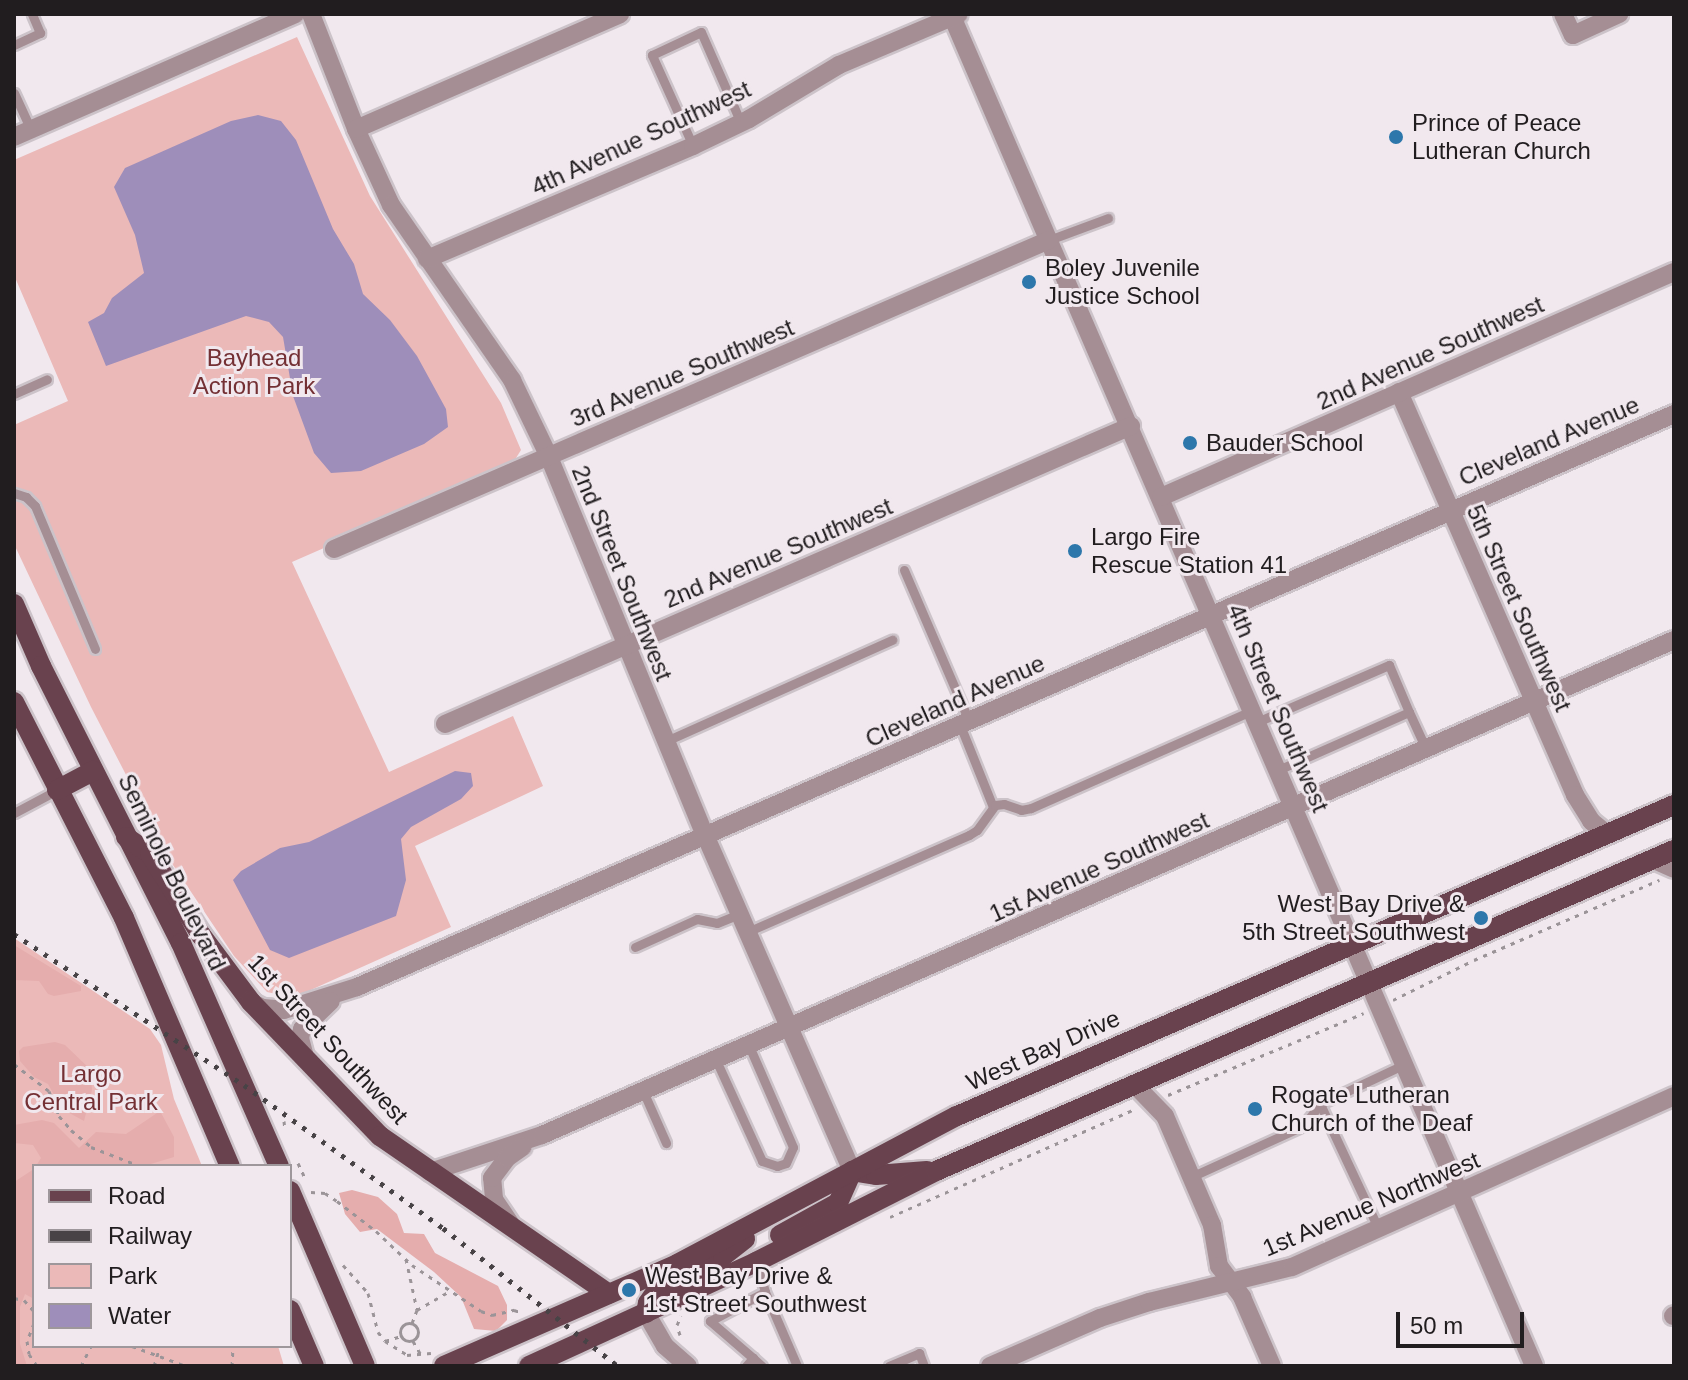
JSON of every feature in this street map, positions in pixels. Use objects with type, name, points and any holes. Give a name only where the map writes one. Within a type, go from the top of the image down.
[{"type":"main road","name":"Seminole Boulevard","points":[[14,604],[93,771],[288,1162]]},
{"type":"main road","points":[[14,702],[124,918],[229,1164]]},
{"type":"main road","points":[[57,790],[93,771]]},
{"type":"main road","name":"West Bay Drive","points":[[439,1359],[609,1294],[757,1223],[957,1116],[1674,805]]},
{"type":"main road","name":"1st Street Southwest","points":[[126,837],[150,854],[201,935],[251,1002],[380,1136],[609,1294]]},
{"type":"main road","points":[[531,1365],[756,1262],[936,1171],[1674,850]]},
{"type":"main road","points":[[756,1262],[777,1237],[838,1203],[852,1171],[876,1175],[936,1171]]},
{"type":"main road","points":[[292,1196],[365,1366]]},
{"type":"main road","points":[[646,1313],[653,1292],[660,1286],[736,1248],[757,1223]]},
{"type":"main road","points":[[292,1315],[314,1366]]},
{"type":"street","points":[[22,134],[295,14]]},
{"type":"street","name":"2nd Street Southwest","points":[[311,14],[356,129],[391,205],[512,380],[549,457],[706,837],[852,1171]]},
{"type":"street","points":[[356,129],[620,14]]},
{"type":"street","points":[[1563,14],[1573,35],[1619,14]]},
{"type":"street","name":"4th Avenue Southwest","points":[[427,259],[693,146],[741,123],[839,65],[954,15]]},
{"type":"street","name":"4th Street Southwest","points":[[954,15],[1534,1366]]},
{"type":"street","name":"3rd Avenue Southwest","points":[[334,549],[1049,240]]},
{"type":"street","name":"2nd Avenue Southwest","points":[[1161,497],[1673,275]]},
{"type":"street","name":"5th Street Southwest","points":[[1399,392],[1575,795],[1591,821],[1607,834]]},
{"type":"street","name":"Cleveland Avenue","points":[[251,1002],[263,1008],[284,1010],[343,993],[1674,414]]},
{"type":"street","name":"2nd Avenue Southwest","points":[[445,724],[1131,426]]},
{"type":"street","name":"1st Avenue Southwest","points":[[430,1172],[542,1135],[1294,809],[1674,640]]},
{"type":"street","points":[[1652,859],[1674,869]]},
{"type":"street","points":[[305,1057],[300,1038],[302,1029],[318,1010],[343,993]]},
{"type":"street","points":[[1135,1085],[1165,1116],[1212,1225],[1219,1266],[1231,1281],[1272,1366]]},
{"type":"street","name":"1st Avenue Northwest","points":[[990,1366],[1100,1318],[1292,1267],[1674,1096]]},
{"type":"street","name":"1st Avenue Southwest","points":[[514,1229],[494,1199],[492,1178],[507,1158],[542,1135]]},
{"type":"street","points":[[646,1313],[665,1346],[688,1366]]},
{"type":"lane","points":[[14,45],[40,33],[32,14]]},
{"type":"lane","points":[[693,146],[652,55],[701,32],[741,123]]},
{"type":"lane","points":[[14,93],[22,134]]},
{"type":"lane","points":[[1049,240],[1108,218]]},
{"type":"lane","points":[[14,394],[47,379]]},
{"type":"lane","points":[[14,493],[26,497],[35,506],[95,649]]},
{"type":"lane","points":[[904,570],[965,723],[993,807]]},
{"type":"lane","points":[[666,741],[892,640]]},
{"type":"lane","points":[[747,932],[969,835],[999,804],[1021,810],[1031,808],[1389,665],[1426,749]]},
{"type":"lane","points":[[1278,770],[1409,712]]},
{"type":"lane","points":[[14,813],[57,790]]},
{"type":"lane","points":[[635,947],[697,919],[717,923],[739,914]]},
{"type":"lane","points":[[716,1060],[762,1161],[777,1166],[786,1163],[793,1147],[749,1046]]},
{"type":"lane","points":[[1191,1177],[1303,1126],[1320,1104],[1405,1064]]},
{"type":"lane","points":[[643,1091],[666,1143]]},
{"type":"lane","points":[[1320,1104],[1378,1228]]},
{"type":"lane","points":[[756,1262],[765,1292],[797,1366]]},
{"type":"lane","points":[[762,1366],[749,1362],[710,1321],[765,1292]]},
{"type":"lane","points":[[889,1366],[919,1353],[924,1366]]},
{"type":"path","points":[[14,1064],[49,1091],[59,1116],[91,1147],[135,1164]]},
{"type":"path","points":[[284,1121],[285,1133]]},
{"type":"path","points":[[292,1167],[317,1205]]},
{"type":"path","points":[[311,1192],[325,1193],[337,1201],[406,1259],[481,1311],[492,1315],[514,1310],[523,1319]]},
{"type":"path","points":[[338,1254],[343,1266],[368,1293],[378,1332],[385,1341],[400,1353],[439,1359]]},
{"type":"path","points":[[406,1259],[417,1310],[412,1323],[400,1328],[401,1336],[406,1341],[413,1340],[418,1333],[412,1323]]},
{"type":"path","points":[[417,1310],[450,1291]]},
{"type":"path","points":[[14,1298],[24,1300],[32,1309]]},
{"type":"path","points":[[32,1327],[27,1348],[37,1366]]},
{"type":"path","points":[[385,1341],[401,1336]]},
{"type":"path","points":[[413,1340],[421,1355]]},
{"type":"path","points":[[81,1366],[90,1348]]},
{"type":"path","points":[[137,1348],[186,1366]]},
{"type":"path","points":[[154,1366],[159,1348]]},
{"type":"green space","name":"Bayhead Action Park","points":[[297,37],[370,196],[501,403],[521,450],[511,466],[292,562],[389,772],[513,716],[543,786],[415,846],[451,927],[304,993],[281,995],[267,992],[234,956],[171,862],[91,707],[14,544],[14,425],[68,401],[14,275],[14,160]]},
{"type":"green space","name":"Largo Central Park","points":[[14,938],[150,1029],[161,1045],[174,1099],[201,1164],[32,1164],[32,1348],[279,1348],[284,1366],[14,1366]]},
{"type":"green space","points":[[14,945],[81,986],[81,991],[54,996],[48,994],[39,981],[14,980]]},
{"type":"green space","points":[[55,1042],[65,1045],[90,1069],[92,1090],[84,1121],[62,1109],[48,1084],[34,1077],[20,1061],[19,1051],[23,1047]]},
{"type":"green space","points":[[160,1111],[174,1137],[174,1157],[151,1164],[37,1164],[41,1158],[33,1145],[14,1143],[14,1125],[42,1120],[54,1123],[79,1148],[96,1132],[126,1134]]},
{"type":"green space","points":[[32,1170],[32,1298],[25,1294],[20,1307],[20,1344],[27,1366],[14,1366],[14,1182]]},
{"type":"green space","points":[[352,1190],[378,1197],[397,1214],[404,1233],[424,1234],[435,1253],[498,1286],[507,1305],[507,1320],[496,1331],[474,1329],[461,1297],[434,1272],[377,1229],[360,1232],[345,1214],[339,1193]]},
{"type":"water","points":[[258,115],[281,121],[296,140],[333,229],[354,264],[363,294],[390,320],[417,356],[446,409],[448,427],[424,444],[361,471],[331,473],[314,453],[293,396],[283,337],[269,322],[246,316],[106,366],[88,322],[104,313],[112,298],[144,273],[135,235],[114,187],[125,168],[231,121]]},
{"type":"water","points":[[455,771],[471,773],[473,786],[461,799],[411,827],[401,839],[406,880],[396,916],[289,958],[270,950],[233,880],[241,871],[280,848],[309,842]]},
{"type":"railway","points":[[14,934],[244,1085],[443,1228],[618,1366]]},
{"type":"place","name":"Prince of Peace Lutheran Church","points":[[1396,137]]},
{"type":"place","name":"Boley Juvenile Justice School","points":[[1029,282]]},
{"type":"place","name":"Bauder School","points":[[1190,443]]},
{"type":"place","name":"Largo Fire Rescue Station 41","points":[[1075,551]]},
{"type":"place","name":"West Bay Drive & 5th Street Southwest","points":[[1481,918]]},
{"type":"place","name":"Rogate Lutheran Church of the Deaf","points":[[1255,1109]]},
{"type":"place","name":"West Bay Drive & 1st Street Southwest","points":[[629,1290]]}]
